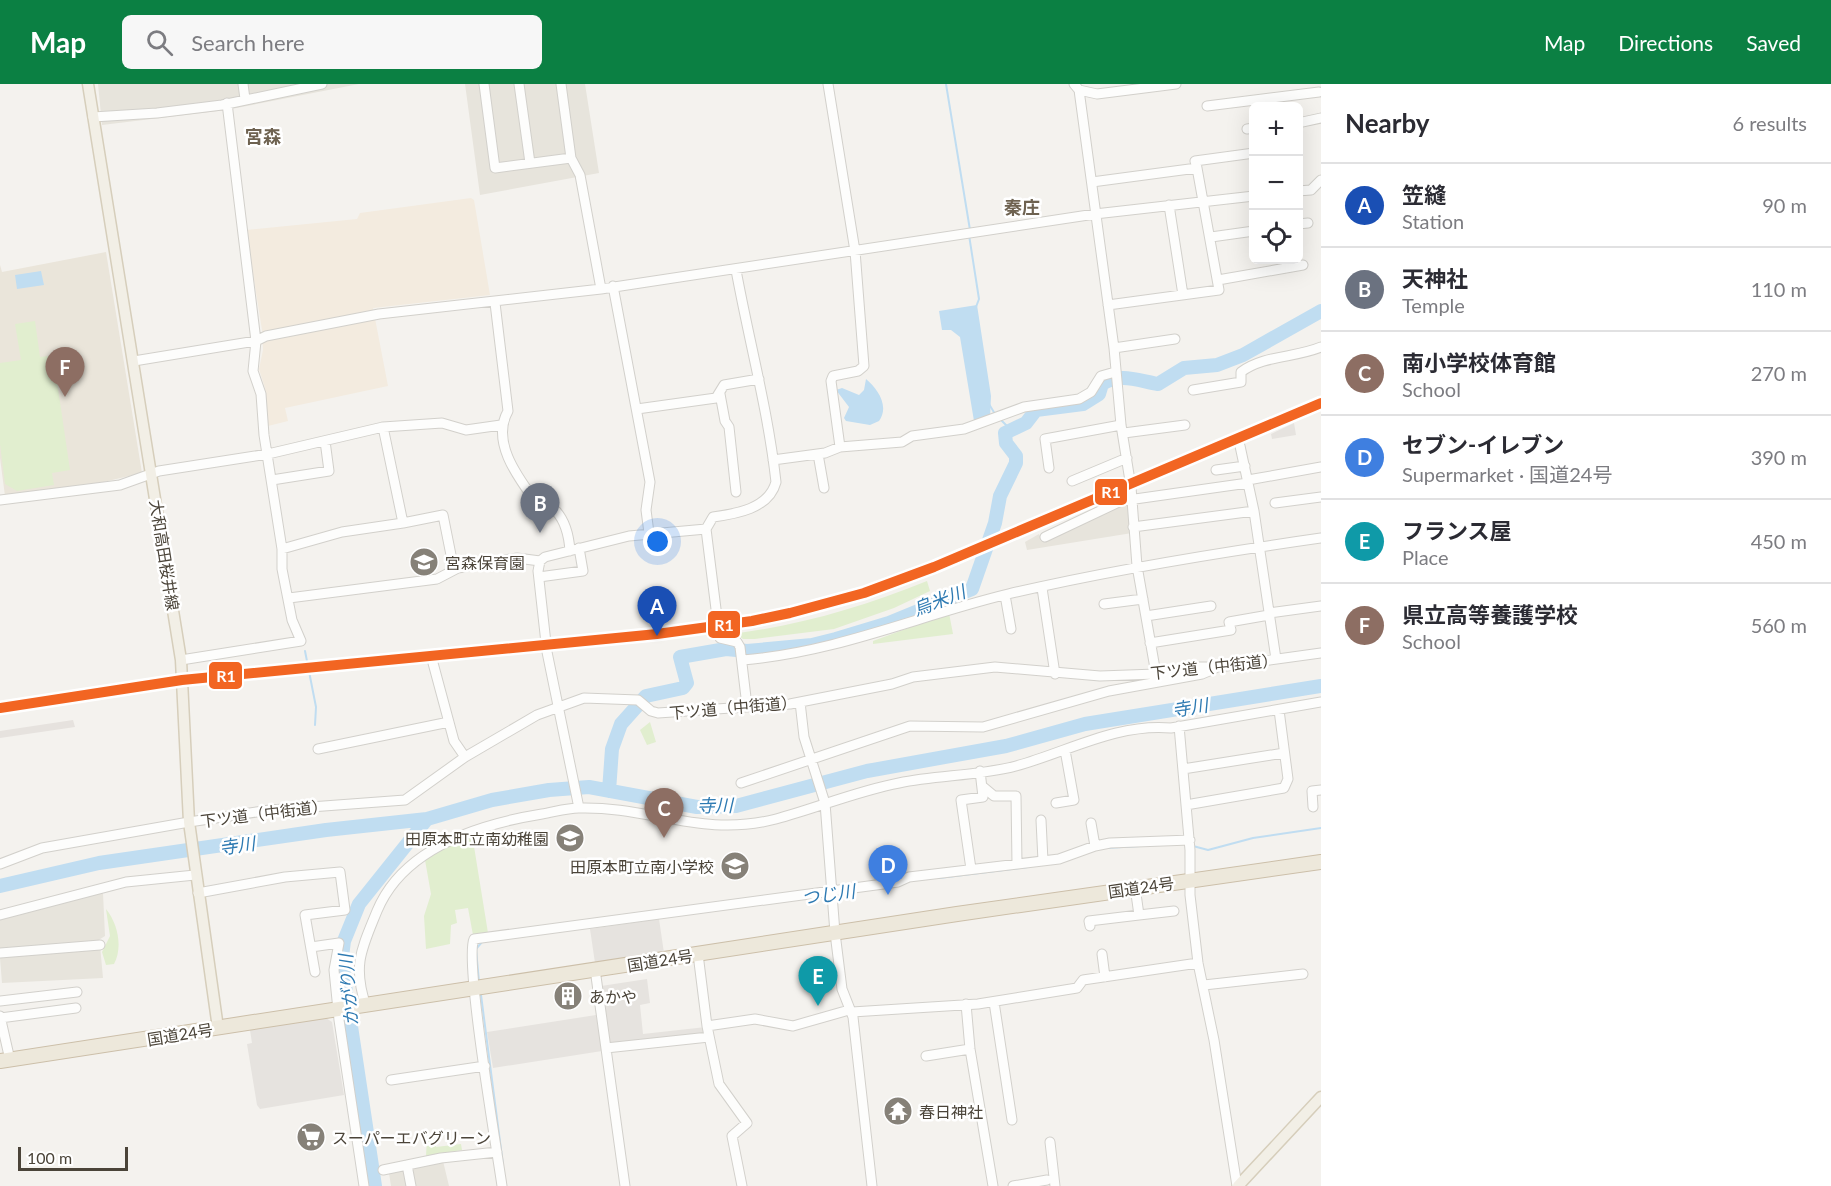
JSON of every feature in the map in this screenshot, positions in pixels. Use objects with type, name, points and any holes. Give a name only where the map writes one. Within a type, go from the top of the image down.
[{"type":"highway","name":"国道24号","points":[[5,1061],[1135,887],[1321,862]]},
{"type":"main road","name":"大和高田桜井線","points":[[88,84],[135,361],[181,660],[189,825],[218,1028]]},
{"type":"main road","points":[[1238,1186],[1321,1097]]},
{"type":"street","points":[[243,84],[245,99]]},
{"type":"street","points":[[93,117],[157,114],[322,84]]},
{"type":"street","points":[[484,84],[495,168],[572,158]]},
{"type":"street","points":[[519,84],[530,163]]},
{"type":"street","points":[[561,84],[572,158],[580,175],[601,289]]},
{"type":"street","points":[[828,84],[855,251],[864,366],[862,369],[833,376],[831,381],[840,447]]},
{"type":"street","points":[[1156,674],[1137,566],[1132,501],[1115,376],[1114,348],[1077,87],[1097,94],[1116,88],[1176,84]]},
{"type":"street","points":[[1207,106],[1319,90]]},
{"type":"street","points":[[181,660],[301,641],[292,620],[282,569],[282,549],[261,394],[253,371],[256,341],[227,103]]},
{"type":"street","points":[[1303,122],[1321,118]]},
{"type":"street","points":[[1108,305],[1219,290],[1196,161],[1249,154]]},
{"type":"street","points":[[1092,182],[1197,168]]},
{"type":"street","points":[[1303,191],[1311,190],[1321,180]]},
{"type":"street","points":[[135,361],[256,341],[266,336],[379,314],[495,303],[601,289],[1095,214],[1249,196]]},
{"type":"street","points":[[1169,205],[1183,295]]},
{"type":"street","points":[[1210,237],[1249,232]]},
{"type":"street","points":[[1218,280],[1302,265]]},
{"type":"street","points":[[736,270],[759,379],[776,483],[771,492],[747,512],[713,517],[706,529],[720,638],[737,642],[743,660],[747,706]]},
{"type":"street","points":[[613,286],[650,482],[646,510],[649,533]]},
{"type":"street","points":[[495,303],[508,411],[501,425],[510,463],[543,510],[556,511],[561,516],[583,571],[539,577]]},
{"type":"street","points":[[1114,348],[1175,339]]},
{"type":"street","points":[[1193,390],[1241,381],[1241,372],[1254,364],[1309,352],[1321,346]]},
{"type":"street","points":[[773,460],[836,451],[840,447],[902,442],[912,436],[964,429],[1024,407],[1080,399],[1091,392],[1101,376],[1115,376]]},
{"type":"street","points":[[637,409],[716,398],[724,385],[759,379]]},
{"type":"street","points":[[720,394],[725,421],[729,427],[736,492]]},
{"type":"street","points":[[0,500],[120,485],[159,471],[268,454],[383,426],[442,423],[466,430],[501,425]]},
{"type":"street","points":[[1049,468],[1046,439],[1122,429],[1185,425]]},
{"type":"street","points":[[383,426],[403,523]]},
{"type":"street","points":[[272,480],[329,471],[325,441]]},
{"type":"street","points":[[1240,446],[1254,511],[1276,659]]},
{"type":"street","points":[[818,454],[824,488]]},
{"type":"street","points":[[1072,482],[1127,458]]},
{"type":"street","points":[[1216,470],[1245,466]]},
{"type":"street","points":[[1045,537],[1121,501],[1132,501],[1321,467]]},
{"type":"street","points":[[1275,503],[1321,497]]},
{"type":"street","points":[[1134,527],[1254,511]]},
{"type":"street","points":[[282,549],[342,532],[443,515],[454,570]]},
{"type":"street","points":[[289,598],[422,582],[444,577],[454,570],[517,558],[540,561],[575,550],[649,533],[706,529]]},
{"type":"street","points":[[743,660],[846,643],[1005,595],[1042,588],[1089,574],[1321,538]]},
{"type":"street","points":[[540,561],[539,577],[544,630],[578,805]]},
{"type":"street","points":[[1042,588],[1055,674]]},
{"type":"street","points":[[1005,595],[1011,629]]},
{"type":"street","points":[[1104,604],[1143,599]]},
{"type":"street","points":[[1146,616],[1211,606]]},
{"type":"street","points":[[1150,643],[1231,630],[1230,622],[1321,606]]},
{"type":"street","name":"下ツ道（中街道）","points":[[0,864],[42,848],[270,810],[405,800],[465,757],[511,728],[559,706],[584,698],[616,697],[638,700],[651,711],[658,713],[800,702],[892,684],[913,677],[995,668],[1018,667],[1055,674],[1100,676],[1156,674],[1321,653]]},
{"type":"street","points":[[434,663],[454,741],[465,757]]},
{"type":"street","points":[[741,783],[910,726],[983,727],[1077,699],[1202,674],[1219,667]]},
{"type":"street","points":[[800,702],[804,737],[825,802],[834,893],[835,933],[842,989],[850,1011],[872,1186]]},
{"type":"street","points":[[363,1006],[359,987],[360,950],[381,902],[394,883],[430,853],[466,832],[578,805],[710,826],[733,826],[776,819],[825,802],[896,783],[1014,767],[1123,732],[1154,726],[1179,726],[1321,702]]},
{"type":"street","points":[[1186,805],[1284,788],[1288,779],[1279,710]]},
{"type":"street","points":[[318,749],[449,722]]},
{"type":"street","points":[[1179,726],[1190,844],[1192,879],[1190,895],[1198,963],[1238,1186]]},
{"type":"street","points":[[1056,803],[1074,800],[1065,750]]},
{"type":"street","points":[[1183,769],[1284,753]]},
{"type":"street","points":[[971,869],[961,800],[982,798],[980,771]]},
{"type":"street","points":[[982,786],[994,796],[1016,796],[1017,864]]},
{"type":"street","points":[[1313,807],[1312,792],[1321,790]]},
{"type":"street","points":[[1041,820],[1043,861]]},
{"type":"street","points":[[1091,823],[1095,846]]},
{"type":"street","points":[[502,1186],[474,989],[471,946],[474,939],[834,893],[971,869],[1059,859],[1095,846],[1190,844]]},
{"type":"street","points":[[198,893],[285,877],[340,872],[345,910],[305,915],[315,972]]},
{"type":"street","points":[[0,915],[126,882],[195,873]]},
{"type":"street","points":[[1135,887],[1139,915]]},
{"type":"street","points":[[1090,926],[1089,921],[1174,911]]},
{"type":"street","points":[[311,947],[339,943],[334,969],[341,1009],[339,1020],[364,1186]]},
{"type":"street","points":[[0,953],[100,945]]},
{"type":"street","points":[[698,954],[707,1026],[719,1084],[747,1123],[732,1136],[742,1186]]},
{"type":"street","points":[[1102,954],[1105,977]]},
{"type":"street","points":[[707,1026],[755,1019],[793,1026],[850,1011],[994,1002],[1077,988],[1083,980],[1198,963]]},
{"type":"street","points":[[595,969],[625,1186]]},
{"type":"street","points":[[1203,985],[1303,974]]},
{"type":"street","points":[[0,1001],[77,992]]},
{"type":"street","points":[[994,1002],[1012,1120]]},
{"type":"street","points":[[966,1004],[970,1049],[993,1186]]},
{"type":"street","points":[[5,1061],[0,1017],[76,1008]]},
{"type":"street","points":[[606,1048],[709,1036]]},
{"type":"street","points":[[927,1056],[970,1049]]},
{"type":"street","points":[[391,1080],[485,1066]]},
{"type":"street","points":[[1013,1186],[1051,1183],[1050,1142]]},
{"type":"street","points":[[383,1170],[441,1158],[497,1152]]},
{"type":"street","points":[[407,1165],[411,1186]]},
{"type":"shaded area","points":[[98,84],[359,84],[226,110],[102,125]]},
{"type":"shaded area","points":[[465,84],[585,84],[599,173],[480,195]]},
{"type":"shaded area","points":[[471,198],[474,200],[490,295],[373,308],[388,386],[285,408],[288,421],[268,426],[265,388],[259,369],[263,350],[262,330],[246,230],[357,219],[360,213]]},
{"type":"shaded area","points":[[106,252],[142,473],[95,484],[5,496],[0,458],[0,265],[2,272]]},
{"type":"shaded area","points":[[1294,423],[1296,435],[1272,439],[1271,434]]},
{"type":"shaded area","points":[[1123,504],[1129,507],[1132,533],[1027,550],[1025,542],[1039,534],[1043,542],[1065,529]]},
{"type":"shaded area","points":[[73,720],[75,727],[0,738],[0,731]]},
{"type":"shaded area","points":[[103,893],[105,936],[97,941],[0,949],[0,920]]},
{"type":"shaded area","points":[[659,919],[664,953],[595,963],[590,929]]},
{"type":"shaded area","points":[[100,945],[103,978],[2,983],[0,958]]},
{"type":"shaded area","points":[[647,979],[650,1003],[640,1005],[643,1034],[706,1027],[706,1034],[609,1045],[601,986]]},
{"type":"shaded area","points":[[596,1015],[602,1051],[493,1068],[487,1032]]},
{"type":"shaded area","points":[[326,1018],[332,1022],[344,1095],[260,1109],[257,1105],[247,1044],[252,1043],[250,1030]]},
{"type":"shaded area","points":[[443,1161],[449,1186],[416,1186],[412,1166]]},
{"type":"shaded area","points":[[405,1170],[407,1186],[391,1186],[389,1173]]},
{"type":"green space","points":[[35,321],[40,357],[49,356],[46,362],[56,375],[70,470],[52,473],[54,485],[17,491],[5,484],[0,444],[0,363],[21,360],[15,324]]},
{"type":"green space","points":[[927,581],[930,591],[894,608],[834,629],[755,639],[743,639],[739,636],[739,633],[788,625],[834,613]]},
{"type":"green space","points":[[949,613],[953,634],[873,644],[873,641]]},
{"type":"green space","points":[[650,722],[656,742],[647,745],[640,730]]},
{"type":"green space","points":[[472,834],[488,933],[473,935],[468,908],[455,910],[457,923],[451,925],[450,944],[426,949],[424,916],[431,894],[425,860],[446,845]]},
{"type":"green space","points":[[106,909],[114,922],[119,943],[114,964],[106,965],[102,952],[110,936]]},
{"type":"green space","points":[[434,1136],[436,1147],[461,1144],[462,1150],[426,1156],[427,1138]]},
{"type":"water","points":[[41,271],[44,285],[17,289],[15,275]]},
{"type":"water","points":[[977,305],[991,396],[990,419],[974,421],[960,337],[951,330],[942,330],[939,311]]},
{"type":"water","points":[[866,379],[881,398],[882,415],[879,421],[870,425],[846,421],[844,418],[849,407],[836,390],[842,388],[859,395],[864,390]]},
{"type":"waterway","points":[[946,84],[970,230]]},
{"type":"waterway","points":[[969,235],[979,299],[976,307]]},
{"type":"waterway","name":"烏米川","points":[[609,791],[612,749],[621,724],[646,696],[683,688],[687,683],[680,657],[726,649],[747,651],[812,645],[889,623],[972,589],[995,523],[1000,496],[1016,463],[1016,456],[1006,443],[1005,433],[1026,423],[1036,410],[1083,404],[1099,394],[1102,384],[1109,380],[1130,378],[1158,384],[1184,368],[1217,365],[1243,355],[1321,311]]},
{"type":"waterway","points":[[989,404],[995,414]]},
{"type":"waterway","points":[[999,418],[1010,429]]},
{"type":"waterway","points":[[305,651],[316,707],[315,725]]},
{"type":"waterway","name":"寺川","points":[[0,886],[99,863],[326,830],[427,819],[492,800],[549,790],[589,787],[697,807],[736,806],[867,771],[1006,746],[1085,724],[1321,686]]},
{"type":"waterway","name":"かがり川","points":[[375,1186],[346,993],[342,957],[344,941],[359,904],[427,819]]},
{"type":"waterway","name":"つじ川","points":[[1193,846],[1208,850],[1253,838],[1321,828]]},
{"type":"waterway","name":"つじ川","points":[[1106,848],[1140,846]]},
{"type":"waterway","name":"つじ川","points":[[939,878],[1028,867]]},
{"type":"waterway","name":"つじ川","points":[[479,982],[476,949],[482,942]]},
{"type":"waterway","name":"つじ川","points":[[481,995],[503,1165]]},
{"type":"transit line","name":"R1","points":[[0,708],[182,680],[657,634],[752,621],[790,613],[864,593],[934,567],[1321,403]]},
{"type":"place","name":"県立高等養護学校","points":[[65,397]]},
{"type":"place","name":"天神社","points":[[540,533]]},
{"type":"place","name":"宮森保育園","points":[[424,562]]},
{"type":"place","name":"笠縫","points":[[657,636]]},
{"type":"place","name":"田原本町立南幼稚園","points":[[570,838]]},
{"type":"place","name":"南小学校体育館","points":[[664,838]]},
{"type":"place","name":"田原本町立南小学校","points":[[735,866]]},
{"type":"place","name":"セブン-イレブン","points":[[888,895]]},
{"type":"place","name":"あかや","points":[[568,996]]},
{"type":"place","name":"フランス屋","points":[[818,1006]]},
{"type":"place","name":"春日神社","points":[[898,1111]]},
{"type":"place","name":"スーパーエバグリーン","points":[[311,1137]]},
{"type":"district","name":"宮森","points":[[263,136]]},
{"type":"district","name":"秦庄","points":[[1022,207]]}]
